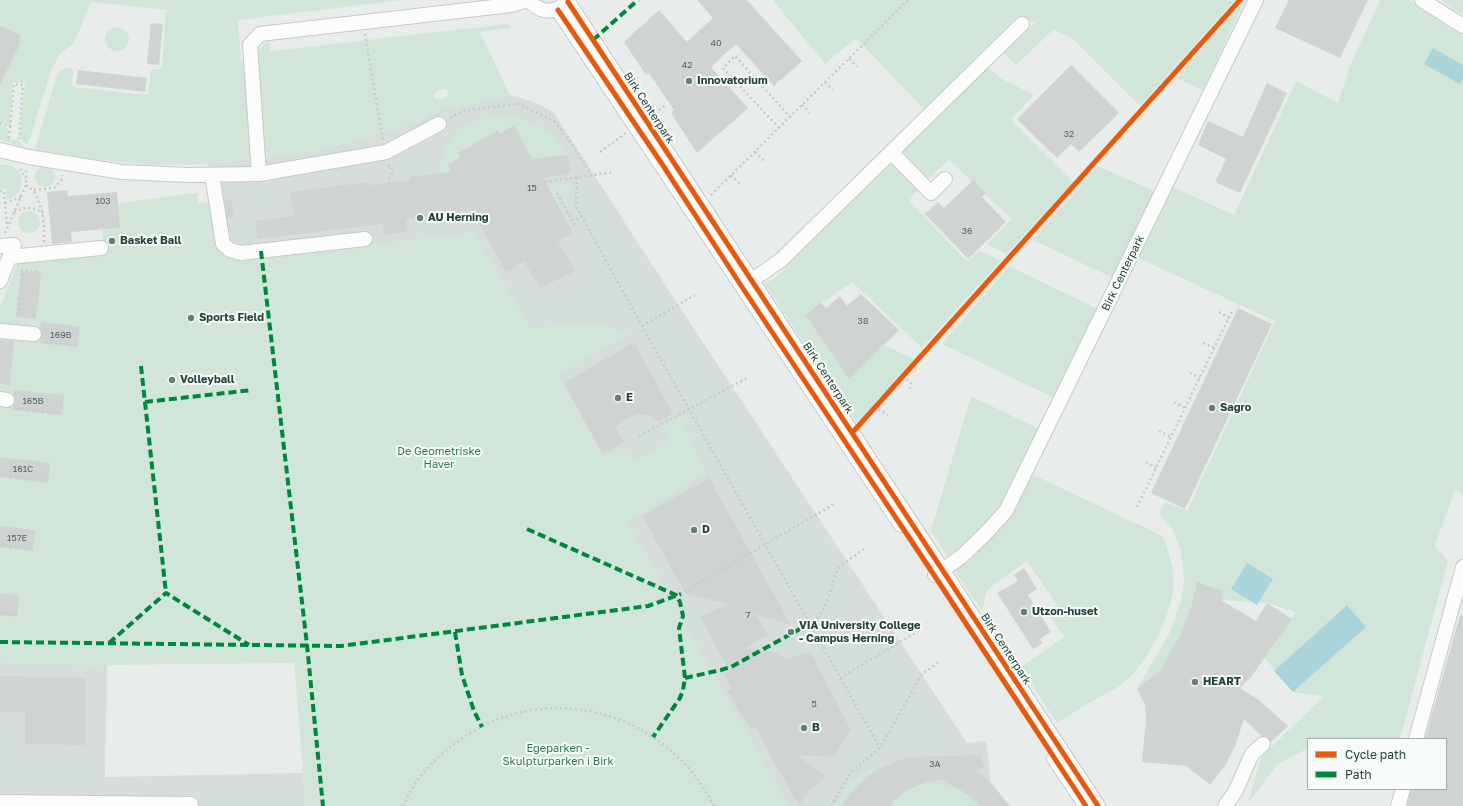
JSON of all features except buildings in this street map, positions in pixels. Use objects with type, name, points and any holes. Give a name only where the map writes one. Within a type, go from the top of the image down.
[{"type":"street","points":[[259,174],[250,44],[260,34],[512,5],[528,0],[541,10],[549,12],[565,4]]},
{"type":"street","name":"Birk Centerpark","points":[[938,573],[961,557],[1006,511],[1256,0]]},
{"type":"street","points":[[1422,0],[1463,26]]},
{"type":"street","name":"Birk Centerpark","points":[[565,4],[702,205],[747,284]]},
{"type":"street","name":"Birk Centerpark","points":[[565,4],[662,164],[747,284],[938,573],[1046,737],[1086,806]]},
{"type":"street","points":[[747,284],[781,260],[1022,24]]},
{"type":"street","points":[[0,150],[24,150],[64,163],[122,172],[212,175],[259,174],[386,152],[439,124]]},
{"type":"street","points":[[891,152],[931,193],[945,179]]},
{"type":"street","points":[[212,175],[223,244],[230,250],[241,253],[365,239]]},
{"type":"street","points":[[0,246],[12,251],[44,254],[101,248]]},
{"type":"street","points":[[0,281],[12,251]]},
{"type":"street","points":[[0,331],[34,334]]},
{"type":"street","points":[[1416,738],[1463,570]]},
{"type":"street","name":"Birk Centerpark","points":[[1046,737],[1098,806]]},
{"type":"street","points":[[1225,806],[1235,792],[1252,754],[1263,744]]},
{"type":"street","points":[[1398,806],[1403,790]]},
{"type":"street","points":[[0,802],[191,804]]},
{"type":"path","points":[[702,205],[908,0]]},
{"type":"path","points":[[363,22],[388,166],[392,166],[392,174],[389,177],[389,186]]},
{"type":"path","points":[[779,128],[723,68],[735,56],[790,117]]},
{"type":"path","points":[[849,59],[857,67]]},
{"type":"path","points":[[826,82],[833,90]]},
{"type":"path","points":[[0,246],[13,213],[22,197],[26,185],[27,174],[24,150],[19,139],[23,85],[14,84],[9,138],[19,139]]},
{"type":"path","points":[[439,124],[466,110],[519,104],[554,120],[575,148],[590,175]]},
{"type":"path","points":[[802,105],[810,113]]},
{"type":"path","points":[[0,123],[10,128]]},
{"type":"path","points":[[755,152],[764,161]]},
{"type":"path","points":[[33,190],[54,188],[62,179],[64,163]]},
{"type":"path","points":[[545,182],[614,172]]},
{"type":"path","points":[[731,176],[740,184]]},
{"type":"path","points":[[577,177],[576,206],[764,544],[880,748]]},
{"type":"path","points":[[26,185],[33,190],[43,214],[45,224],[44,254]]},
{"type":"path","points":[[0,191],[4,191],[7,229]]},
{"type":"path","points":[[557,193],[574,224],[581,215]]},
{"type":"path","points":[[5,203],[22,197]]},
{"type":"path","points":[[13,213],[25,207],[36,208],[43,214]]},
{"type":"path","points":[[18,315],[23,270]]},
{"type":"path","points":[[642,326],[695,295]]},
{"type":"path","points":[[1137,507],[1233,309]]},
{"type":"path","points":[[1219,312],[1229,318]]},
{"type":"path","points":[[1204,343],[1214,348]]},
{"type":"path","points":[[898,381],[908,370]]},
{"type":"path","points":[[1190,372],[1200,378]]},
{"type":"path","points":[[903,376],[911,383],[910,389]]},
{"type":"path","points":[[639,436],[749,377]]},
{"type":"path","points":[[7,402],[60,414]]},
{"type":"path","points":[[870,412],[879,402]]},
{"type":"path","points":[[1174,402],[1185,408]]},
{"type":"path","points":[[874,407],[888,415]]},
{"type":"path","points":[[1159,431],[1171,437]]},
{"type":"path","points":[[1146,462],[1156,468]]},
{"type":"path","points":[[0,475],[46,481]]},
{"type":"path","points":[[680,594],[834,504]]},
{"type":"path","points":[[0,545],[33,549]]},
{"type":"path","points":[[809,624],[822,612],[828,599],[837,570],[864,549]]},
{"type":"path","points":[[0,613],[17,615]]},
{"type":"path","points":[[840,678],[918,631]]},
{"type":"path","points":[[831,806],[851,772],[880,748],[922,674],[939,662]]},
{"type":"path","points":[[403,806],[406,798],[423,773],[444,751],[468,733],[495,720],[524,711],[554,708],[584,710],[606,715],[642,729],[667,746],[688,766],[706,791],[714,806]]},
{"type":"shaded area","name":"VIA University College - Campus Herning","points":[[510,95],[534,102],[554,113],[675,300],[967,743],[986,741],[991,783],[1009,806],[788,806],[627,522],[602,457],[557,374],[628,334],[592,323],[530,329],[474,233],[246,260],[223,244],[207,164],[300,154],[396,129],[444,109]]},
{"type":"shaded area","points":[[0,662],[107,665],[105,777],[303,773],[306,806],[0,806]]},
{"type":"green space","points":[[0,0],[402,0],[238,20],[241,61],[258,59],[261,48],[269,41],[271,51],[508,24],[511,28],[480,32],[510,95],[444,109],[396,129],[300,154],[207,164],[151,165],[93,159],[35,149],[56,77],[61,70],[65,68],[73,69],[72,87],[148,95],[151,70],[162,68],[166,10],[91,2],[74,43],[59,55],[51,71],[27,144],[20,138],[25,83],[13,82],[9,126],[0,121],[0,85],[21,42],[19,40],[21,35],[0,25]],"holes":[[[446,89],[449,94],[444,99],[439,100],[434,98],[434,94],[439,90]]]},
{"type":"green space","points":[[773,0],[1235,0],[1140,106],[1072,38],[1053,30],[1016,65],[1004,53],[1035,23],[1018,16],[924,109],[856,38],[825,64]]},
{"type":"green space","points":[[1244,0],[1203,90],[1176,78]]},
{"type":"green space","points":[[1380,0],[1409,0],[1463,36],[1463,495],[1455,489],[1435,546],[1448,561],[1400,738],[1307,738],[1307,749],[1277,765],[1248,803],[1261,757],[1324,696],[1293,692],[1366,627],[1347,605],[1275,670],[1264,658],[1296,612],[1267,603],[1221,600],[1192,604],[1180,635],[1160,670],[1137,689],[1170,632],[1181,601],[1184,581],[1181,552],[1173,530],[1159,514],[1165,502],[1187,511],[1275,321],[1138,258],[1173,187],[1234,215],[1296,81],[1338,103],[1350,66]]},
{"type":"green space","points":[[1463,0],[1463,15],[1442,1]]},
{"type":"green space","points":[[117,27],[126,30],[129,39],[126,48],[117,51],[108,48],[105,39],[108,30]]},
{"type":"green space","points":[[987,67],[1002,79],[1034,95],[1011,120],[1073,182],[1007,254],[987,244],[1012,219],[949,160],[926,181],[900,153]]},
{"type":"green space","points":[[502,116],[514,117],[540,126],[554,138],[568,155],[532,159],[514,125],[500,134],[498,130],[458,153],[460,157],[448,165],[451,172],[440,173],[442,154],[446,146],[458,132],[474,122]]},
{"type":"green space","points":[[0,125],[9,129],[8,139],[18,140],[24,147],[0,140]]},
{"type":"green space","points":[[891,161],[919,188],[909,201],[967,261],[979,251],[1001,260],[922,348],[852,282],[805,315],[849,379],[884,345],[914,359],[857,423],[765,284],[777,276]]},
{"type":"green space","points":[[0,165],[8,165],[15,168],[22,178],[22,184],[19,191],[15,196],[7,200],[6,188],[0,189]]},
{"type":"green space","points":[[1098,166],[1156,192],[1113,278],[1033,240]]},
{"type":"green space","points":[[45,167],[52,170],[55,177],[52,184],[45,187],[38,184],[35,177],[38,170]]},
{"type":"green space","points":[[571,182],[570,193],[566,206],[558,192],[555,194],[564,211],[563,214],[549,188],[558,184]]},
{"type":"green space","points":[[197,193],[198,203],[216,202],[223,244],[246,259],[474,233],[530,329],[592,323],[629,334],[557,375],[602,457],[621,448],[636,461],[669,442],[664,426],[680,417],[706,473],[627,522],[789,806],[306,806],[294,663],[107,665],[0,662],[0,307],[18,262],[104,253],[102,230],[120,228],[118,203]]},
{"type":"green space","points":[[29,211],[37,214],[40,222],[37,230],[29,233],[21,230],[18,222],[21,214]]},
{"type":"green space","points":[[1009,266],[1098,309],[1054,398],[942,344]]},
{"type":"green space","points":[[971,396],[1039,429],[1000,509],[957,550],[947,556],[931,530]]},
{"type":"green space","points":[[1033,476],[1164,538],[1174,577],[1173,595],[1164,623],[1141,665],[1120,686],[1057,723],[1021,667],[1064,637],[1047,612],[1057,605],[1027,561],[987,590],[982,611],[954,570],[988,542],[1006,521]]},
{"type":"green space","points":[[873,766],[877,769],[854,791],[842,806],[835,806],[844,788]]},
{"type":"green space","points":[[925,783],[953,786],[967,794],[980,806],[891,806],[910,789]]},
{"type":"water","points":[[1433,48],[1463,65],[1463,79],[1460,84],[1424,64]]},
{"type":"water","points":[[1247,563],[1273,579],[1257,605],[1231,589]]},
{"type":"water","points":[[1347,605],[1366,627],[1293,692],[1274,671]]},
{"type":"marked path","points":[[593,40],[638,0]]},
{"type":"marked path","points":[[261,251],[307,645],[323,806]]},
{"type":"marked path","points":[[141,366],[166,593]]},
{"type":"marked path","points":[[145,402],[252,390]]},
{"type":"marked path","points":[[527,529],[676,595],[680,602],[683,616],[679,628],[685,678],[680,698],[653,737]]},
{"type":"marked path","points":[[109,643],[166,593],[249,645]]},
{"type":"marked path","points":[[0,642],[341,646],[648,606],[681,594]]},
{"type":"marked path","points":[[685,678],[731,667],[809,624]]},
{"type":"marked path","points":[[455,632],[462,675],[474,711],[482,727]]},
{"type":"cycle path","points":[[852,433],[1240,0]]},
{"type":"cycle path","points":[[568,2],[1098,806]]},
{"type":"cycle path","points":[[558,10],[662,164],[1086,806]]},
{"type":"place","name":"Innovatorium","points":[[689,81]]},
{"type":"place","name":"AU Herning","points":[[420,218]]},
{"type":"place","name":"Basket Ball","points":[[112,241]]},
{"type":"place","name":"Sports Field","points":[[191,318]]},
{"type":"place","name":"Volleyball","points":[[172,380]]},
{"type":"place","name":"E","points":[[618,398]]},
{"type":"place","name":"Sagro","points":[[1212,408]]},
{"type":"place","name":"D","points":[[694,530]]},
{"type":"place","name":"Utzon-huset","points":[[1024,612]]},
{"type":"place","name":"VIA University College - Campus Herning","points":[[791,632]]},
{"type":"place","name":"HEART","points":[[1195,682]]},
{"type":"place","name":"B","points":[[804,728]]},
{"type":"park label","name":"De Geometriske Haver","points":[[439,458]]},
{"type":"park label","name":"Egeparken - Skulpturparken i Birk","points":[[558,755]]}]
